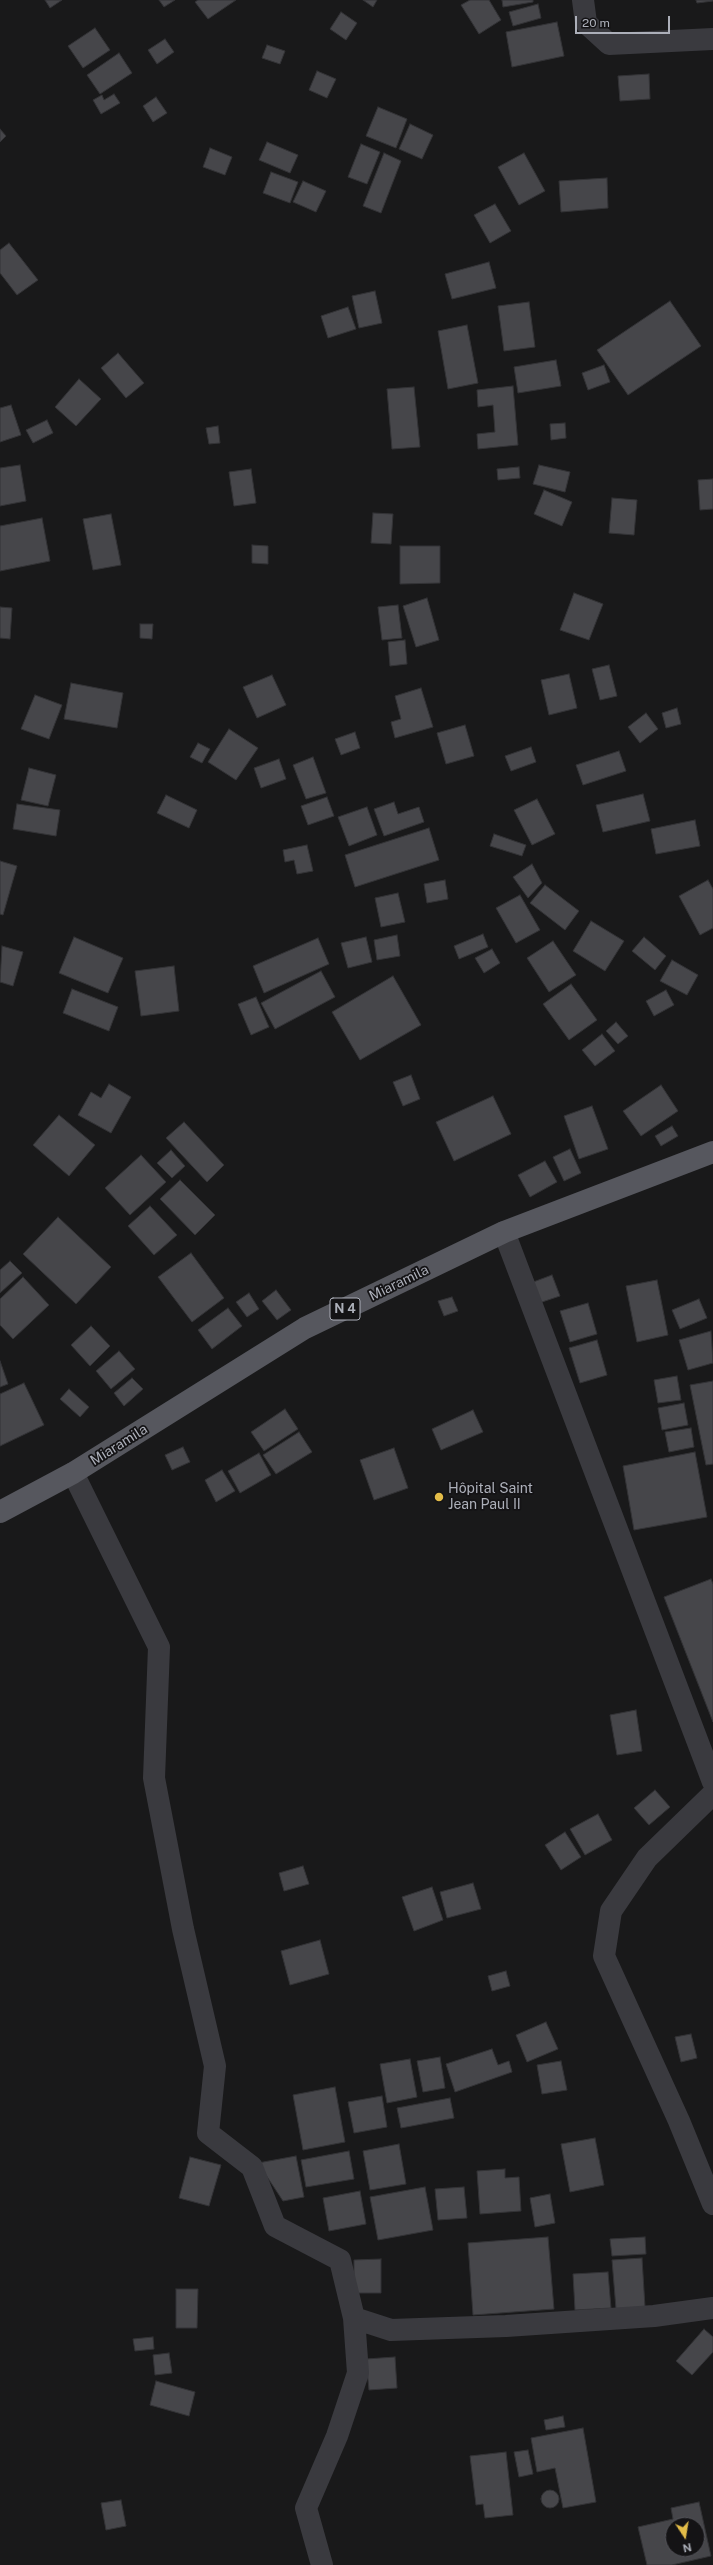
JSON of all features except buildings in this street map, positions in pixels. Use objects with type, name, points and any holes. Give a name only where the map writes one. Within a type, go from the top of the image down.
[{"type":"main road","name":"Miaramila","points":[[0,1512],[73,1473],[305,1328],[504,1232],[713,1152]]},
{"type":"street","points":[[583,0],[586,23],[609,44],[713,39]]},
{"type":"street","points":[[504,1232],[713,1782]]},
{"type":"street","points":[[73,1473],[159,1646],[154,1778],[183,1929],[215,2066],[208,2133],[252,2167],[275,2226],[340,2260],[354,2318],[358,2373],[338,2436],[306,2508],[322,2565]]},
{"type":"street","points":[[713,1794],[647,1858],[611,1911],[604,1956],[679,2121],[713,2204]]},
{"type":"street","points":[[354,2318],[391,2330],[514,2326],[654,2316],[713,2308]]},
{"type":"place","name":"Hôpital Saint Jean Paul II","points":[[439,1497]]}]
